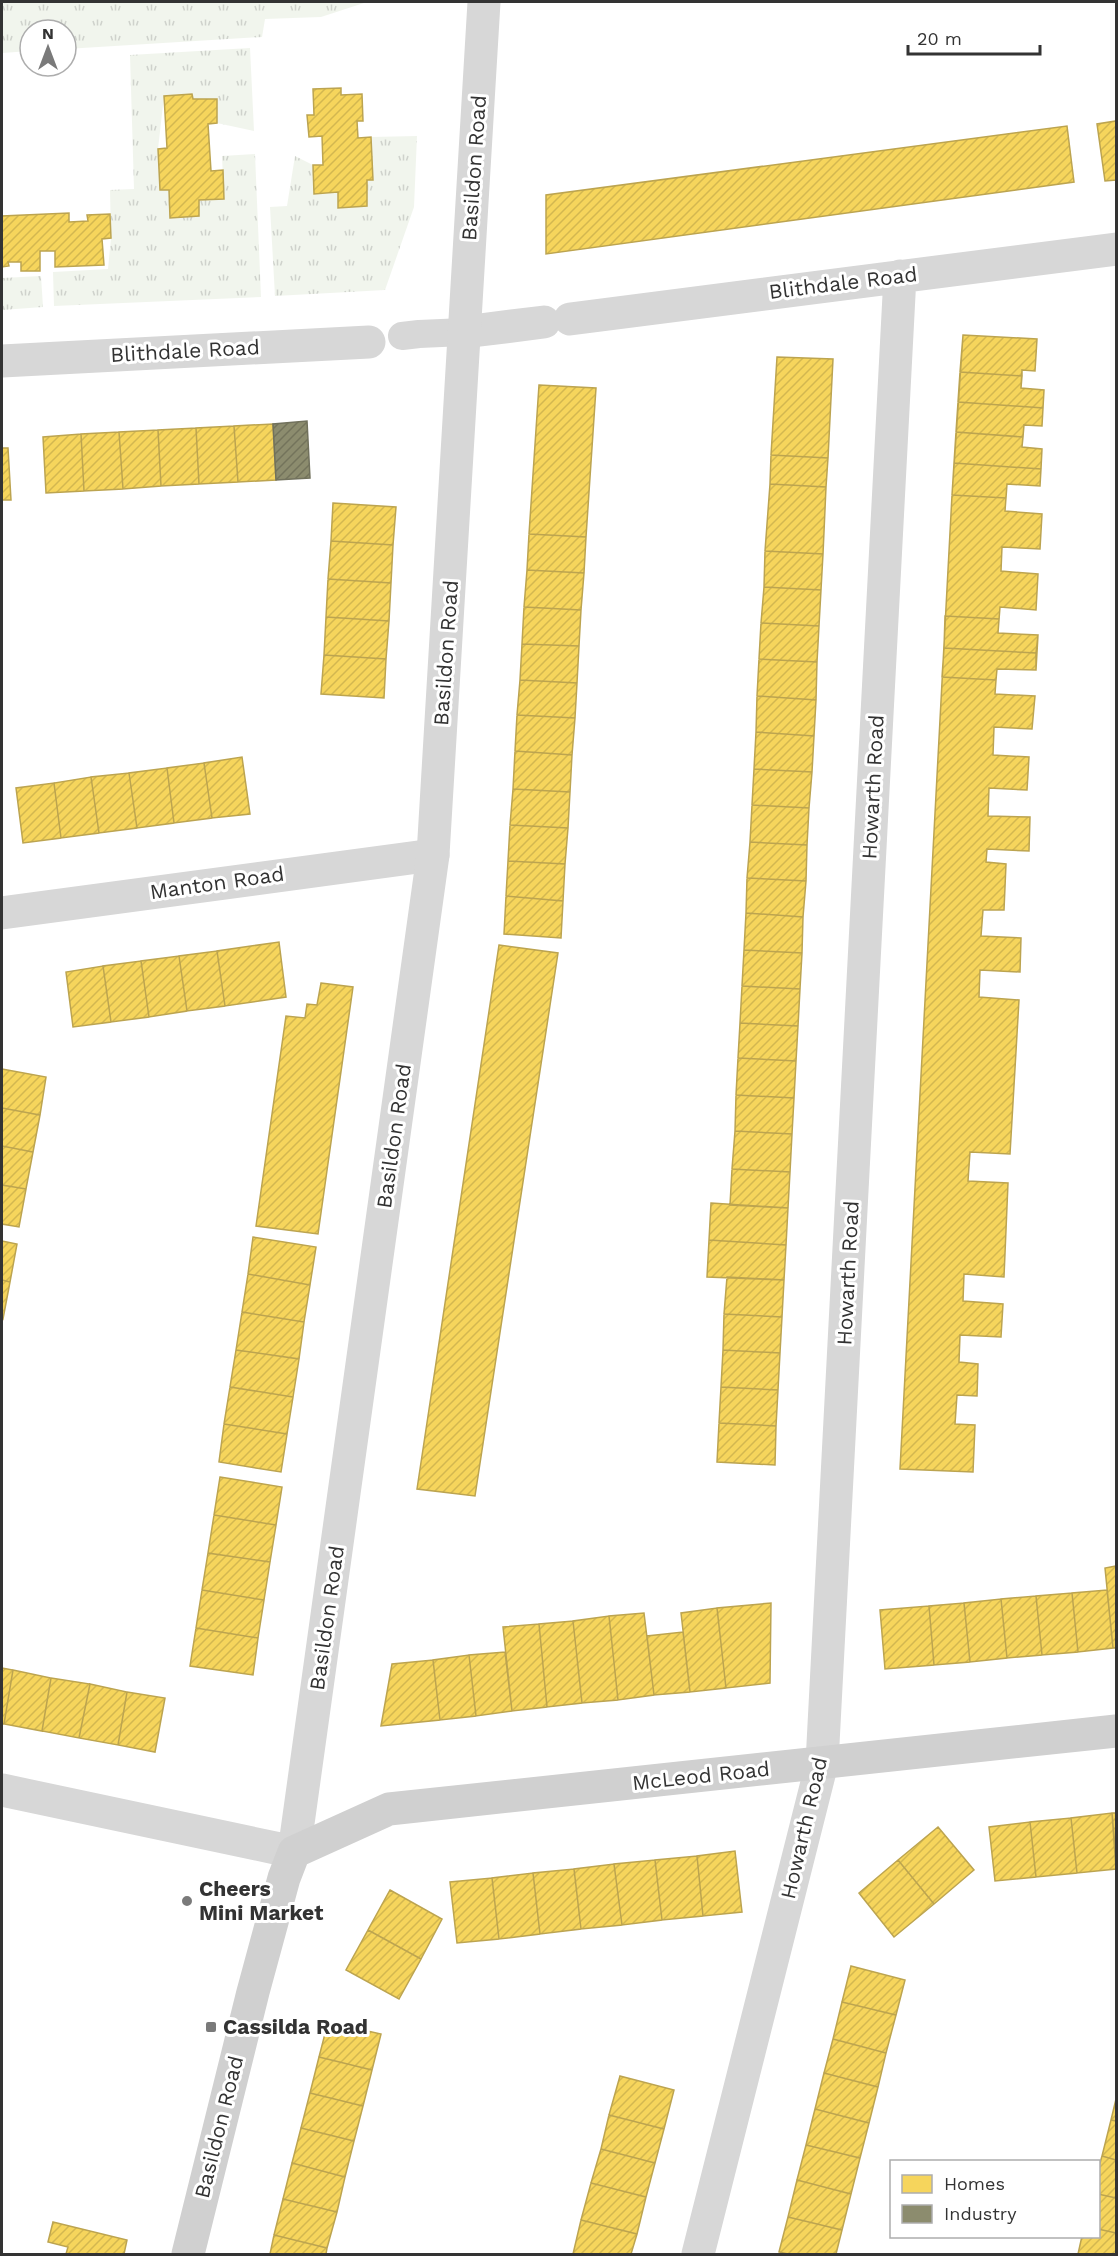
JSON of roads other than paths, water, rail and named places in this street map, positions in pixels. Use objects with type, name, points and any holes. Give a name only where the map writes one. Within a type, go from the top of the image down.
[{"type":"main road","name":"McLeod Road","points":[[294,1852],[389,1809],[1116,1731]]},
{"type":"main road","name":"Basildon Road","points":[[188,2254],[253,1992],[284,1878],[294,1852]]},
{"type":"street","name":"Basildon Road","points":[[294,1852],[434,855],[484,2]]},
{"type":"street","name":"Blithdale Road","points":[[464,332],[1116,249]]},
{"type":"street","name":"Howarth Road","points":[[698,2254],[822,1763],[900,276]]},
{"type":"street","points":[[402,336],[419,333],[464,332]]},
{"type":"street","name":"Blithdale Road","points":[[2,361],[369,342]]},
{"type":"street","name":"Manton Road","points":[[2,913],[434,855]]},
{"type":"street","points":[[2,1791],[294,1852]]},
{"type":"place","name":"Cheers Mini Market","points":[[187,1901]]},
{"type":"place","name":"Cassilda Road","points":[[211,2027]]}]
